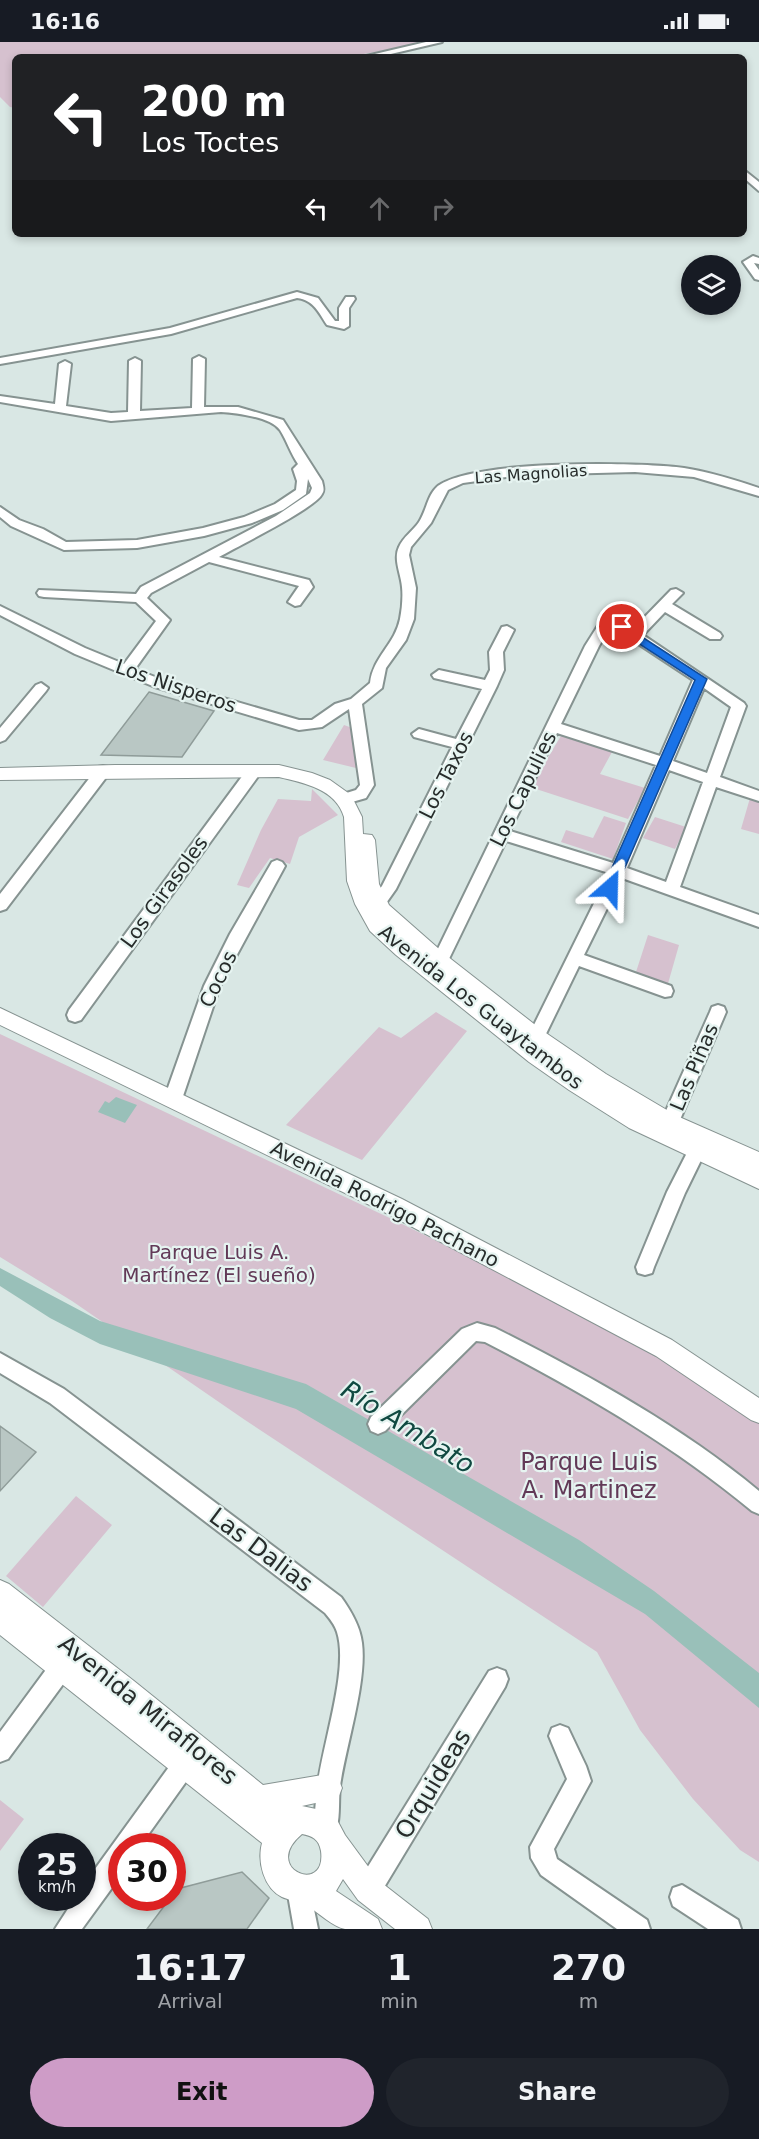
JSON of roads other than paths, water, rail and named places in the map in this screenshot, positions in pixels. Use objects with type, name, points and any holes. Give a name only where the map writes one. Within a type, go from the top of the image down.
[{"type":"main road","points":[[0,774],[263,762],[287,764],[314,776],[350,798]]},
{"type":"main road","points":[[0,764],[111,769],[290,772],[314,776]]},
{"type":"main road","name":"Avenida Los Guaytambos","points":[[350,798],[356,881],[371,903],[536,1037],[599,1080],[670,1122],[757,1156]]},
{"type":"main road","name":"Avenida Los Guaytambos","points":[[371,903],[377,926],[403,950],[536,1056],[636,1122],[759,1180]]},
{"type":"main road","name":"Avenida Rodrigo Pachano","points":[[0,1016],[394,1206],[664,1348],[759,1412]]},
{"type":"main road","name":"Avenida Miraflores","points":[[0,1593],[68,1659],[190,1757],[238,1805],[278,1838]]},
{"type":"main road","name":"Avenida Miraflores","points":[[0,1619],[68,1659]]},
{"type":"main road","name":"Avenida Miraflores","points":[[190,1757],[259,1800],[320,1831],[368,1890],[418,1929]]},
{"type":"main road","points":[[259,1800],[328,1788]]},
{"type":"main road","points":[[304,1890],[325,1881],[331,1873],[336,1854],[320,1831],[291,1824],[278,1838],[274,1860],[276,1870],[290,1886],[304,1890],[368,1929]]},
{"type":"street","points":[[380,54],[438,42]]},
{"type":"street","points":[[747,176],[759,188]]},
{"type":"street","points":[[759,261],[753,259],[748,262],[759,277]]},
{"type":"street","points":[[0,361],[179,329],[297,295],[317,300],[330,323],[344,326],[344,309],[350,299]]},
{"type":"street","points":[[198,411],[199,358]]},
{"type":"street","points":[[135,361],[135,417]]},
{"type":"street","points":[[60,409],[65,364]]},
{"type":"street","points":[[0,399],[111,417],[238,410],[279,422],[285,429],[304,465],[316,481],[318,488],[316,495],[280,519],[146,590],[140,598]]},
{"type":"street","points":[[0,511],[15,523],[39,532],[54,543],[69,548],[154,543],[236,524],[279,507],[302,491],[303,481],[299,469],[304,465]]},
{"type":"street","name":"Las Magnolias","points":[[355,703],[376,685],[379,668],[403,633],[409,597],[403,555],[405,547],[424,525],[445,486],[492,474],[565,469],[642,469],[700,475],[759,492]]},
{"type":"street","points":[[205,557],[304,583],[306,587],[295,602]]},
{"type":"street","points":[[44,593],[140,598],[162,620],[161,625],[127,670]]},
{"type":"street","points":[[670,889],[739,706],[635,635],[676,593]]},
{"type":"street","points":[[664,605],[715,636]]},
{"type":"street","name":"Los Nisperos","points":[[0,610],[80,651],[160,684],[305,726],[317,724],[344,705],[355,703]]},
{"type":"street","name":"Los Capulies","points":[[440,961],[592,646],[609,620],[635,635]]},
{"type":"street","name":"Los Taxos","points":[[371,903],[388,889],[462,745],[497,670],[496,652],[507,630]]},
{"type":"street","points":[[439,675],[490,686]]},
{"type":"street","points":[[536,1037],[618,870],[701,679]]},
{"type":"street","points":[[0,737],[41,688]]},
{"type":"street","points":[[350,798],[365,790],[367,785],[355,703]]},
{"type":"street","points":[[553,727],[666,762],[711,781],[759,796]]},
{"type":"street","points":[[419,734],[462,745]]},
{"type":"street","points":[[0,905],[111,769]]},
{"type":"street","name":"Los Girasoles","points":[[75,1015],[254,771]]},
{"type":"street","points":[[501,834],[618,870],[759,921]]},
{"type":"street","name":"Cocos","points":[[173,1099],[184,1074],[197,1024],[211,988],[277,866]]},
{"type":"street","points":[[575,958],[665,991]]},
{"type":"street","name":"Las Piñas","points":[[670,1122],[718,1012]]},
{"type":"street","points":[[645,1267],[697,1150]]},
{"type":"street","points":[[378,1424],[469,1335],[477,1332],[488,1335],[574,1378],[655,1426],[737,1485],[759,1504]]},
{"type":"street","name":"Las Dalias","points":[[0,1362],[57,1396],[333,1605],[344,1617],[349,1628],[353,1649],[351,1668],[320,1831]]},
{"type":"street","points":[[0,1751],[68,1659]]},
{"type":"street","name":"Orquideas","points":[[368,1890],[497,1679]]},
{"type":"street","points":[[560,1736],[578,1774],[579,1781],[542,1847],[543,1858],[549,1867],[638,1929]]},
{"type":"street","points":[[135,1833],[190,1757]]},
{"type":"street","points":[[67,1929],[108,1872]]},
{"type":"street","points":[[304,1890],[306,1929]]},
{"type":"street","points":[[682,1897],[729,1929]]},
{"type":"park label","name":"Parque Luis A. Martínez (El sueño)","points":[[219,1264]]},
{"type":"park label","name":"Parque Luis A. Martinez","points":[[589,1476]]},
{"type":"water label","name":"Río Ambato","points":[[408,1427]]}]
